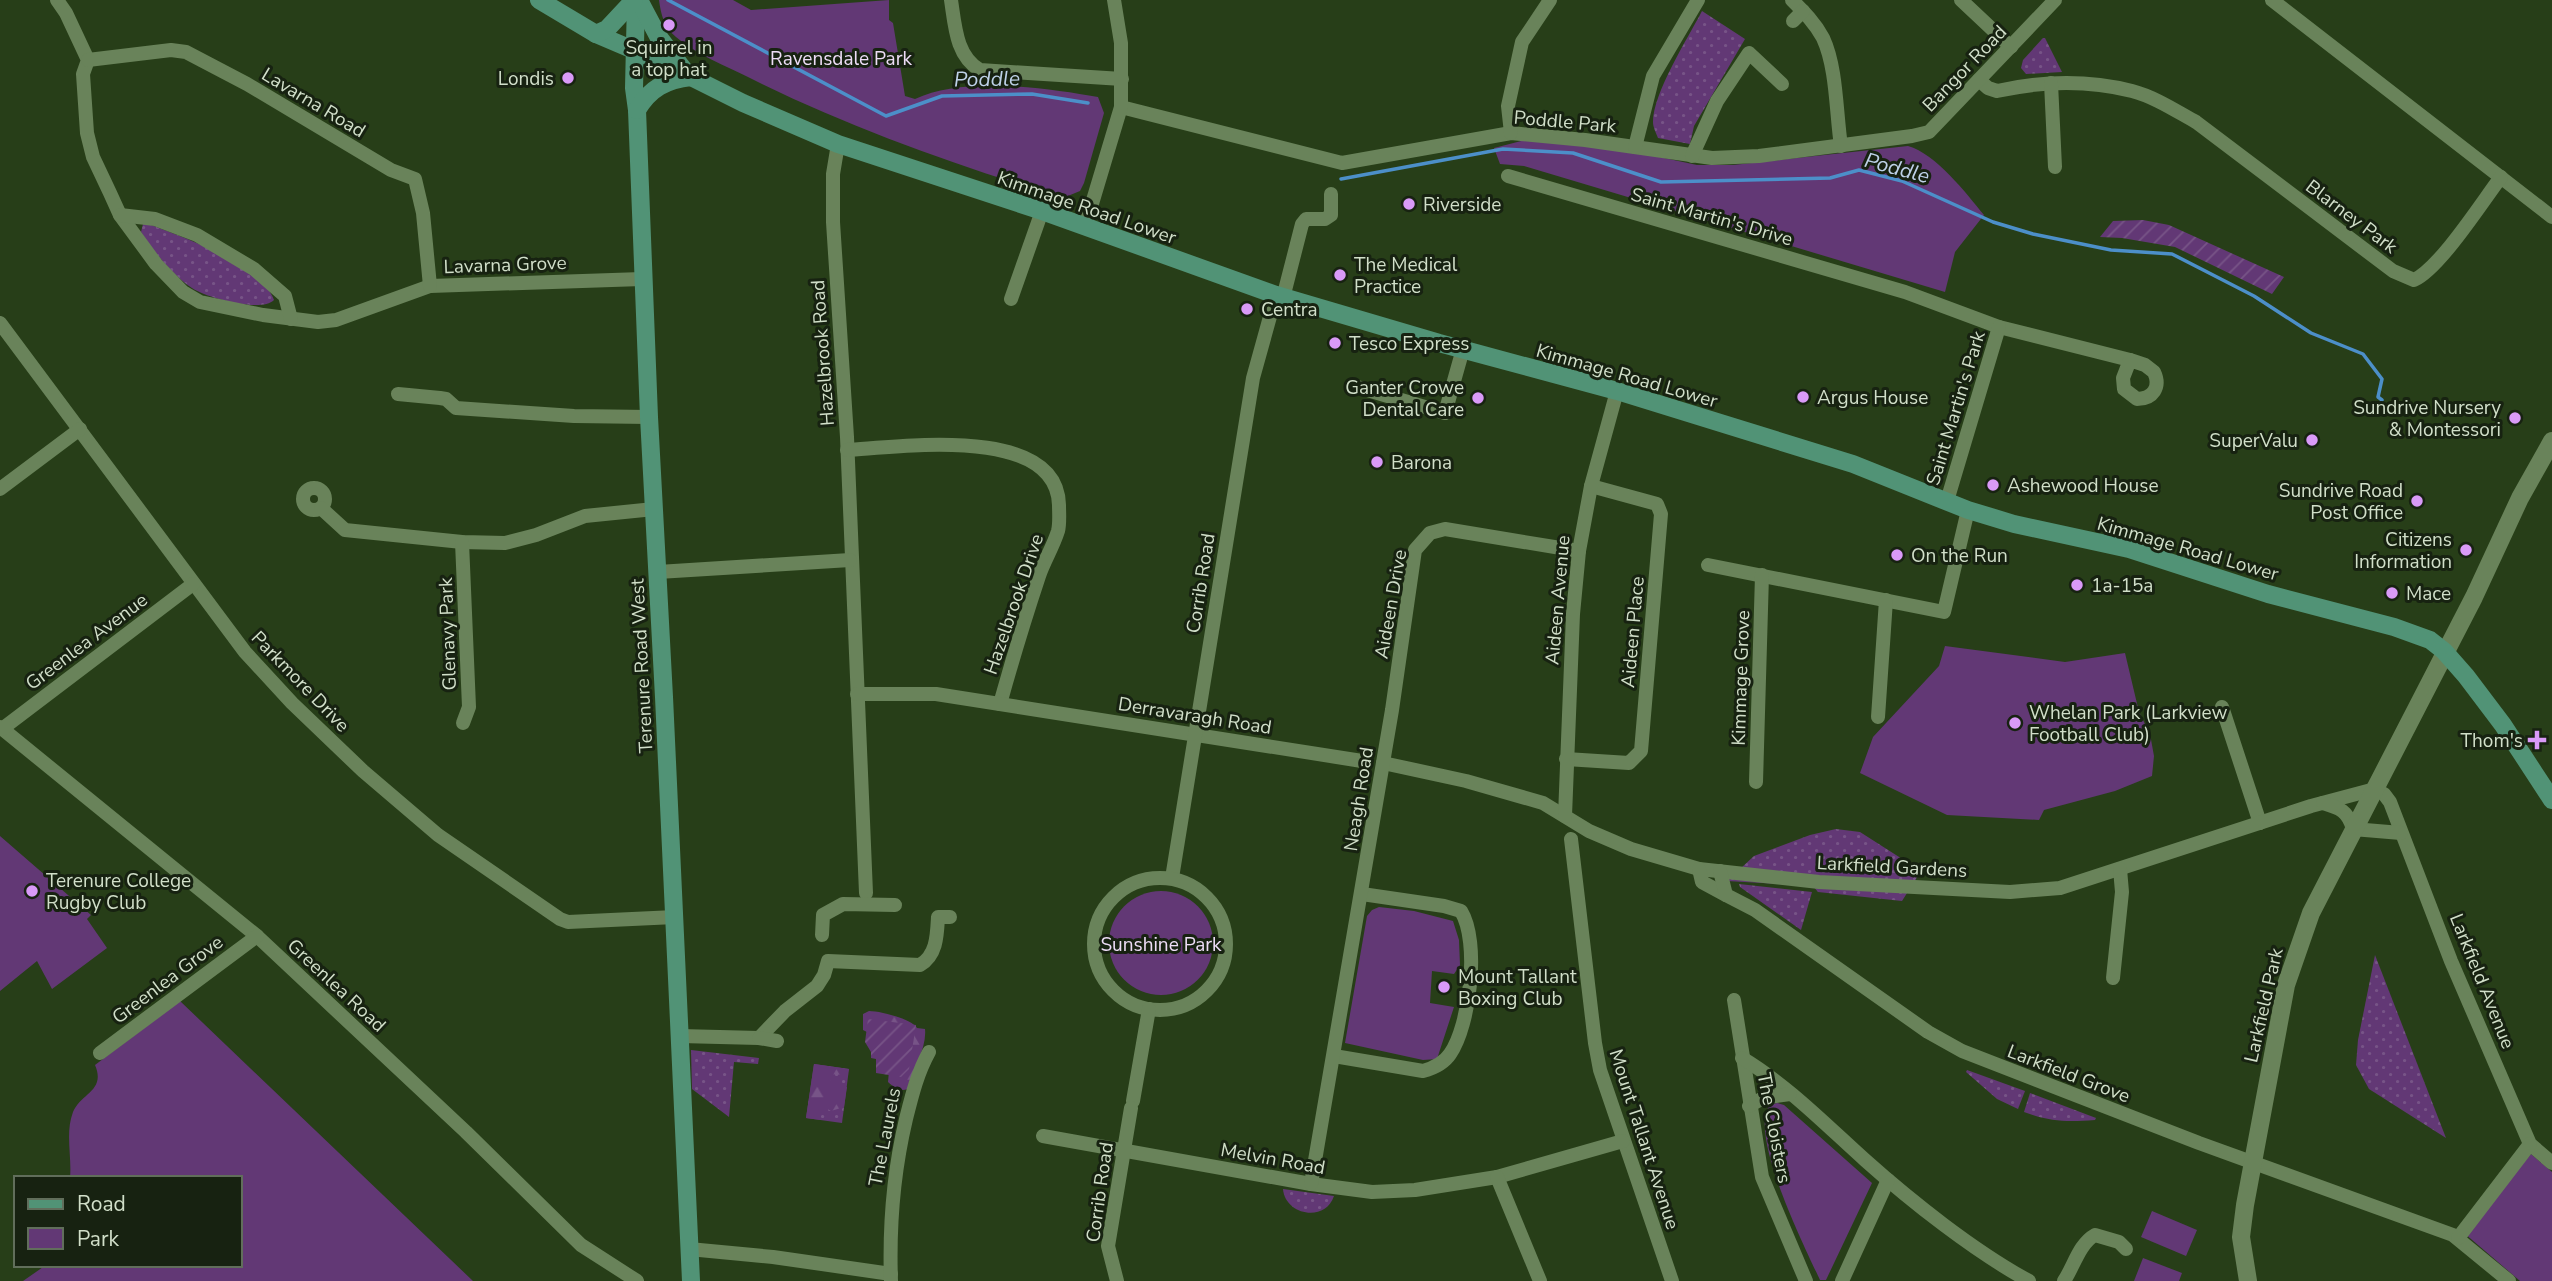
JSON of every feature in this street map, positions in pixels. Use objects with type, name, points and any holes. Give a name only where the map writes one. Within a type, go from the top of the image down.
[{"type":"main road","name":"Kimmage Road Lower","points":[[539,0],[596,34],[838,144],[1042,211],[1279,296],[1616,391],[1853,464],[1968,510],[2014,524],[2129,549],[2268,594],[2394,627],[2430,640],[2444,651],[2466,676],[2503,725],[2552,800]]},
{"type":"main road","points":[[596,34],[607,29],[636,0],[659,36],[690,76],[661,84],[644,98],[637,110]]},
{"type":"main road","name":"Terenure Road West","points":[[636,0],[634,88],[642,279],[691,1281]]},
{"type":"street","points":[[57,0],[88,60]]},
{"type":"street","points":[[951,0],[957,39],[968,63],[980,70],[1122,79]]},
{"type":"street","points":[[1085,227],[1121,107],[1121,43],[1114,0]]},
{"type":"street","points":[[1511,133],[1508,106],[1522,42],[1550,0]]},
{"type":"street","points":[[1635,147],[1653,76],[1698,0]]},
{"type":"street","points":[[1961,0],[2011,47]]},
{"type":"street","name":"Bangor Road","points":[[1929,132],[2055,0]]},
{"type":"street","points":[[2272,0],[2552,217]]},
{"type":"street","points":[[1796,10],[1823,40],[1830,62],[1841,146]]},
{"type":"street","name":"Lavarna Road","points":[[88,60],[171,50],[186,52],[247,84],[391,170],[415,179],[425,224],[430,286]]},
{"type":"street","points":[[1692,156],[1717,101],[1749,53],[1782,84]]},
{"type":"street","name":"Lavarna Grove","points":[[88,60],[83,74],[87,133],[93,157],[120,215],[156,264],[183,292],[200,302],[291,319],[318,321],[336,320],[430,286],[642,279]]},
{"type":"street","points":[[1979,80],[1988,88],[1997,91],[2051,83],[2055,167]]},
{"type":"street","name":"Blarney Park","points":[[2051,83],[2104,86],[2134,92],[2196,122],[2393,271],[2414,280],[2424,276],[2457,237],[2501,177]]},
{"type":"street","name":"Poddle Park","points":[[1121,107],[1342,163],[1511,133],[1712,158],[1759,156],[1929,132]]},
{"type":"street","name":"Hazelbrook Road","points":[[838,144],[833,174],[833,222],[847,450],[866,893]]},
{"type":"street","name":"Saint Martin's Drive","points":[[1508,176],[1905,292]]},
{"type":"street","name":"Corrib Road","points":[[1172,878],[1253,378],[1302,224],[1306,219],[1325,219],[1331,215],[1331,194]]},
{"type":"street","points":[[1011,299],[1042,211]]},
{"type":"street","points":[[120,215],[155,219],[197,235],[245,263],[285,296],[291,319]]},
{"type":"street","name":"Saint Martin's Park","points":[[1905,292],[1999,327],[2130,360]]},
{"type":"street","name":"Parkmore Drive","points":[[0,323],[245,652],[292,703],[363,771],[438,835],[548,912],[568,922],[674,917]]},
{"type":"street","name":"Saint Martin's Park","points":[[1947,501],[1999,327]]},
{"type":"street","points":[[1354,386],[1445,413],[1462,349]]},
{"type":"street","name":"Aideen Avenue","points":[[1565,816],[1573,614],[1579,551],[1591,486],[1616,391]]},
{"type":"street","points":[[398,394],[446,399],[456,408],[574,416],[649,417]]},
{"type":"street","points":[[0,489],[80,429]]},
{"type":"street","points":[[2375,789],[2474,597],[2520,498],[2552,441]]},
{"type":"street","name":"Hazelbrook Drive","points":[[847,450],[957,444],[996,449],[1024,457],[1044,469],[1054,484],[1059,497],[1058,530],[1040,573],[1000,704]]},
{"type":"street","name":"Aideen Place","points":[[1566,759],[1629,763],[1641,751],[1661,513],[1657,504],[1591,486]]},
{"type":"street","points":[[321,508],[345,530],[462,542],[505,543],[536,535],[585,516],[654,509]]},
{"type":"street","points":[[1708,565],[1944,612],[1968,510]]},
{"type":"street","name":"Aideen Drive","points":[[1392,710],[1415,550],[1430,534],[1446,529],[1579,551]]},
{"type":"street","name":"Glenavy Park","points":[[462,542],[469,707],[463,723]]},
{"type":"street","points":[[658,572],[850,560]]},
{"type":"street","name":"Kimmage Grove","points":[[1756,782],[1762,575]]},
{"type":"street","name":"Greenlea Avenue","points":[[1,728],[193,584]]},
{"type":"street","points":[[1878,717],[1886,600]]},
{"type":"street","name":"Hazelbrook Drive","points":[[857,694],[936,694],[1022,708]]},
{"type":"street","points":[[2222,707],[2259,823]]},
{"type":"street","name":"Derravaragh Road","points":[[1022,708],[1362,761]]},
{"type":"street","name":"Neagh Road","points":[[1311,1184],[1392,710]]},
{"type":"street","name":"Greenlea Road","points":[[1,728],[257,936],[466,1132],[581,1245],[637,1281]]},
{"type":"street","points":[[1382,763],[1518,795],[1543,803],[1565,816]]},
{"type":"street","name":"Larkfield Gardens","points":[[1565,816],[1589,831],[1661,859],[1699,869],[1821,882],[2010,892],[2060,888],[2321,803],[2375,789]]},
{"type":"street","name":"Larkfield Park","points":[[2248,1281],[2241,1237],[2278,1024],[2297,948],[2311,912],[2375,789]]},
{"type":"street","name":"Larkfield Avenue","points":[[2375,789],[2384,794],[2390,802],[2479,1031],[2530,1144]]},
{"type":"street","points":[[2321,803],[2340,808],[2349,816],[2353,829],[2401,833]]},
{"type":"street","name":"Mount Tallant Avenue","points":[[1571,839],[1600,1070],[1672,1281]]},
{"type":"street","name":"Larkfield Grove","points":[[1699,869],[1702,882],[1755,910],[1894,1008],[1962,1051],[2109,1110],[2458,1238],[2509,1281]]},
{"type":"street","points":[[2113,978],[2122,892],[2119,869]]},
{"type":"street","points":[[1720,870],[1726,895]]},
{"type":"street","points":[[1172,878],[1194,886],[1211,901],[1223,921],[1227,944],[1223,967],[1211,987],[1194,1001],[1172,1009],[1149,1009],[1134,1005],[1120,996],[1104,978],[1095,956],[1094,940],[1103,909],[1113,897],[1126,887],[1148,879],[1172,878]]},
{"type":"street","points":[[1334,1056],[1423,1071],[1433,1068],[1450,1054],[1468,999],[1472,956],[1469,928],[1461,911],[1362,894]]},
{"type":"street","points":[[822,935],[822,915],[843,904],[895,905]]},
{"type":"street","points":[[759,1038],[785,1011],[817,986],[828,961],[920,965],[929,960],[933,952],[938,917],[950,917]]},
{"type":"street","name":"Greenlea Grove","points":[[100,1053],[257,936]]},
{"type":"street","name":"The Cloisters","points":[[1734,1000],[1762,1177],[1806,1281]]},
{"type":"street","name":"Corrib Road","points":[[1117,1281],[1108,1246],[1149,1009]]},
{"type":"street","points":[[680,1036],[777,1041]]},
{"type":"street","name":"The Laurels","points":[[690,1249],[773,1256],[891,1278],[895,1164],[917,1074],[929,1052]]},
{"type":"street","name":"The Cloisters","points":[[1742,1058],[1759,1068],[1888,1180],[2004,1266],[2029,1281]]},
{"type":"street","points":[[1749,1107],[1763,1098],[1790,1094]]},
{"type":"street","name":"Melvin Road","points":[[1043,1136],[1311,1184],[1372,1192],[1415,1190],[1497,1177],[1623,1142]]},
{"type":"street","points":[[2458,1238],[2530,1144],[2552,1163]]},
{"type":"street","points":[[1497,1177],[1540,1281]]},
{"type":"street","points":[[1842,1281],[1888,1180]]},
{"type":"street","points":[[2064,1281],[2082,1247],[2092,1236],[2119,1242],[2126,1249]]},
{"type":"green space","name":"Ravensdale Park","points":[[659,0],[733,0],[751,10],[889,0],[889,20],[893,23],[905,96],[915,99],[957,88],[1005,86],[1098,97],[1104,113],[1084,183],[1080,191],[1063,198],[943,159],[826,113],[712,60],[684,43],[666,25]]},
{"type":"green space","points":[[1702,11],[1745,39],[1694,126],[1690,144],[1658,138],[1653,122],[1659,96]]},
{"type":"green space","points":[[2043,38],[2062,72],[2026,74],[2021,68],[2023,60]]},
{"type":"green space","points":[[1541,136],[1580,140],[1697,165],[1733,165],[1908,146],[1919,150],[1940,166],[1984,215],[1955,252],[1945,292],[1524,166],[1500,164],[1494,148]]},
{"type":"green space","points":[[2143,220],[2169,225],[2284,277],[2272,294],[2175,247],[2100,237],[2113,221]]},
{"type":"green space","points":[[143,224],[199,244],[238,264],[266,287],[274,300],[267,304],[246,305],[221,300],[192,288],[171,270],[152,247],[141,232]]},
{"type":"green space","name":"Whelan Park (Larkview Football Club)","points":[[1945,646],[2065,662],[2125,653],[2139,712],[2150,734],[2154,756],[2152,776],[2115,791],[2044,810],[2039,820],[1947,815],[1860,773],[1873,737],[1939,666]]},
{"type":"green space","points":[[1836,829],[1860,832],[1921,871],[1902,901],[1818,892],[1813,886],[1727,881],[1754,856],[1810,835]]},
{"type":"green space","name":"Terenure College Rugby Club","points":[[0,836],[91,915],[87,919],[107,948],[52,989],[37,961],[0,991]]},
{"type":"green space","points":[[1739,884],[1812,892],[1801,930],[1740,887]]},
{"type":"green space","name":"Sunshine Park","points":[[1161,891],[1181,895],[1198,906],[1209,923],[1213,943],[1209,963],[1198,980],[1181,991],[1161,995],[1141,991],[1124,980],[1113,963],[1109,943],[1113,923],[1124,906],[1141,895]]},
{"type":"green space","points":[[1379,907],[1414,911],[1453,921],[1459,940],[1460,965],[1454,974],[1432,971],[1430,1003],[1454,1007],[1437,1059],[1423,1060],[1345,1043],[1367,916]]},
{"type":"green space","points":[[2375,955],[2446,1138],[2369,1089],[2356,1065],[2358,1040]]},
{"type":"green space","points":[[180,1001],[473,1281],[23,1281],[43,1267],[242,1267],[242,1176],[70,1176],[71,1120],[77,1106],[95,1086],[98,1074],[95,1065]]},
{"type":"green space","points":[[869,1011],[895,1016],[917,1028],[925,1029],[922,1051],[908,1089],[900,1090],[888,1082],[889,1071],[867,1032],[863,1030],[863,1014]]},
{"type":"green space","points":[[868,1019],[916,1025],[909,1069],[901,1077],[876,1073],[876,1059],[871,1058],[871,1052],[865,1042]]},
{"type":"green space","points":[[691,1050],[759,1058],[758,1064],[734,1062],[729,1117],[692,1089]]},
{"type":"green space","points":[[814,1064],[849,1069],[842,1123],[806,1118]]},
{"type":"green space","points":[[814,1064],[849,1069],[847,1075],[826,1074],[826,1079],[847,1087],[844,1107],[831,1111],[822,1106],[819,1109],[821,1120],[806,1118]]},
{"type":"green space","points":[[1967,1070],[2025,1091],[2018,1109],[1997,1099],[1966,1072]]},
{"type":"green space","points":[[2030,1093],[2096,1118],[2059,1120],[2024,1112]]},
{"type":"green space","points":[[1770,1105],[1784,1105],[1872,1183],[1826,1280],[1820,1280],[1813,1265],[1792,1219],[1772,1164],[1766,1140],[1765,1119]]},
{"type":"green space","points":[[2531,1154],[2552,1172],[2552,1281],[2520,1281],[2464,1233]]},
{"type":"green space","points":[[1283,1189],[1334,1196],[1323,1210],[1306,1212],[1291,1205],[1285,1198]]},
{"type":"green space","points":[[2152,1211],[2197,1230],[2186,1256],[2141,1237]]},
{"type":"green space","points":[[2143,1258],[2182,1273],[2179,1281],[2134,1281]]},
{"type":"waterway","name":"Poddle","points":[[668,0],[886,116],[942,96],[1032,94],[1088,103]]},
{"type":"waterway","name":"Poddle","points":[[1341,179],[1503,149],[1573,153],[1661,182],[1830,178],[1859,170],[1902,181],[1993,222],[2033,234],[2111,250],[2172,254],[2254,296],[2311,333],[2363,354],[2382,379],[2378,397],[2382,400]]},
{"type":"place","name":"Squirrel in a top hat","points":[[669,25]]},
{"type":"place","name":"Londis","points":[[568,78]]},
{"type":"place","name":"Riverside","points":[[1409,204]]},
{"type":"place","name":"The Medical Practice","points":[[1340,275]]},
{"type":"place","name":"Centra","points":[[1247,309]]},
{"type":"place","name":"Tesco Express","points":[[1335,343]]},
{"type":"place","name":"Argus House","points":[[1803,397]]},
{"type":"place","name":"Ganter Crowe Dental Care","points":[[1478,398]]},
{"type":"place","name":"Sundrive Nursery & Montessori","points":[[2515,418]]},
{"type":"place","name":"SuperValu","points":[[2312,440]]},
{"type":"place","name":"Barona","points":[[1377,462]]},
{"type":"place","name":"Ashewood House","points":[[1993,485]]},
{"type":"place","name":"Sundrive Road Post Office","points":[[2417,501]]},
{"type":"place","name":"Citizens Information","points":[[2466,550]]},
{"type":"place","name":"On the Run","points":[[1897,555]]},
{"type":"place","name":"1a-15a","points":[[2077,585]]},
{"type":"place","name":"Mace","points":[[2392,593]]},
{"type":"place","name":"Whelan Park (Larkview Football Club)","points":[[2015,723]]},
{"type":"place","name":"Thom's","points":[[2537,740]]},
{"type":"place","name":"Terenure College Rugby Club","points":[[32,891]]},
{"type":"place","name":"Mount Tallant Boxing Club","points":[[1444,987]]}]
